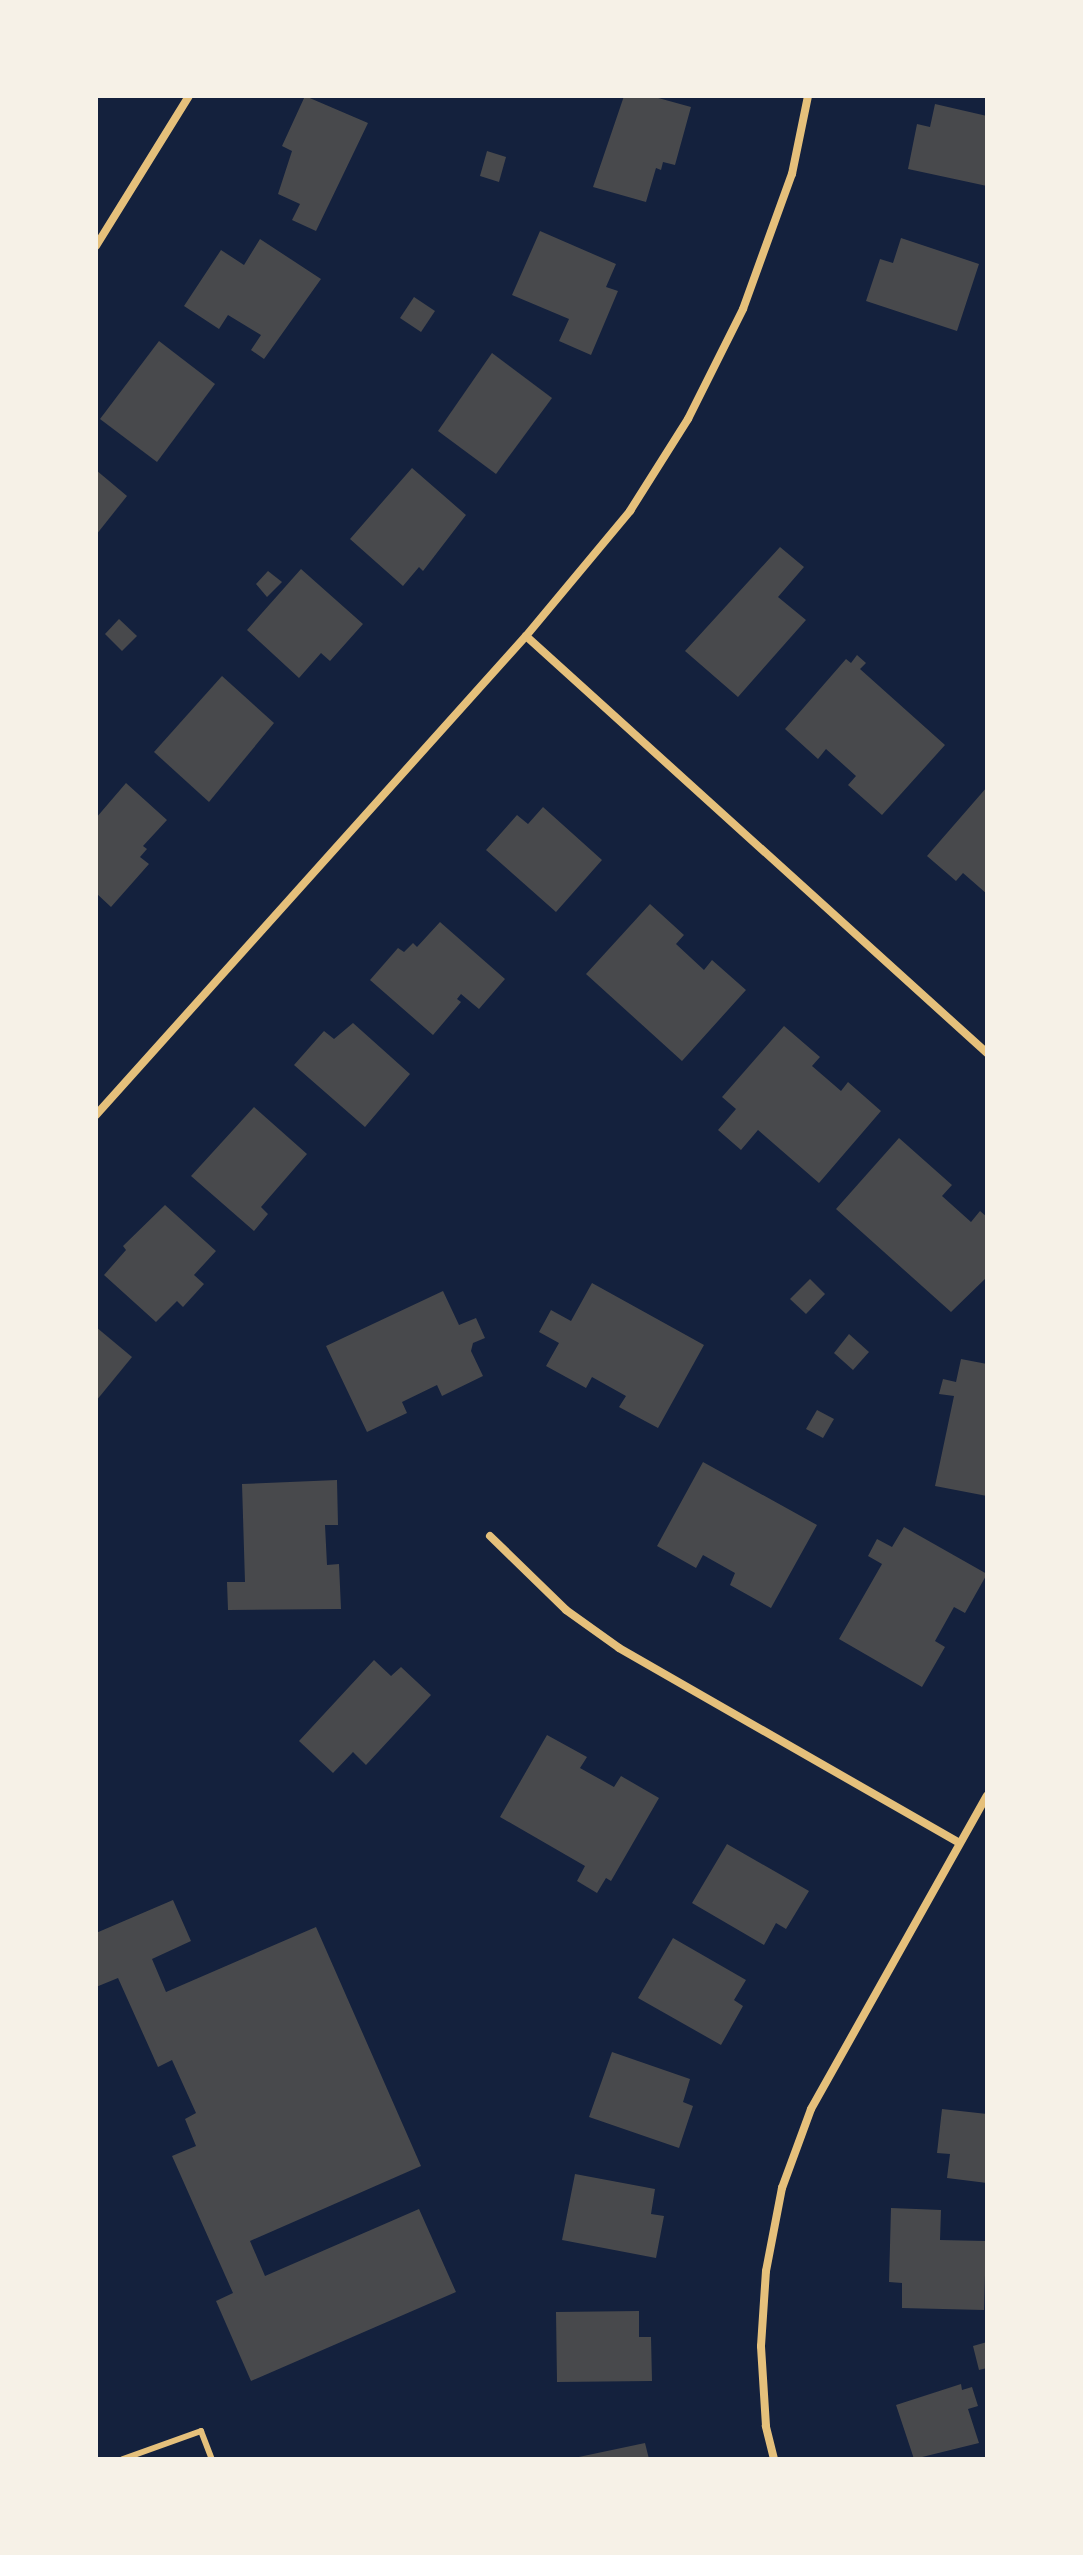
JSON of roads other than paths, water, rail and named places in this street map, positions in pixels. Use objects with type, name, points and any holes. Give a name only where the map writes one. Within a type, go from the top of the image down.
[{"type":"street","points":[[96,246],[189,96]]},
{"type":"street","points":[[96,1115],[526,636],[630,511],[688,419],[743,309],[792,174],[808,96]]},
{"type":"street","points":[[526,636],[987,1053]]},
{"type":"street","points":[[490,1536],[566,1610],[619,1648],[959,1843]]},
{"type":"street","points":[[774,2459],[766,2426],[761,2346],[766,2271],[782,2188],[811,2109],[987,1796]]},
{"type":"lane","points":[[123,2459],[201,2431],[212,2459]]}]
